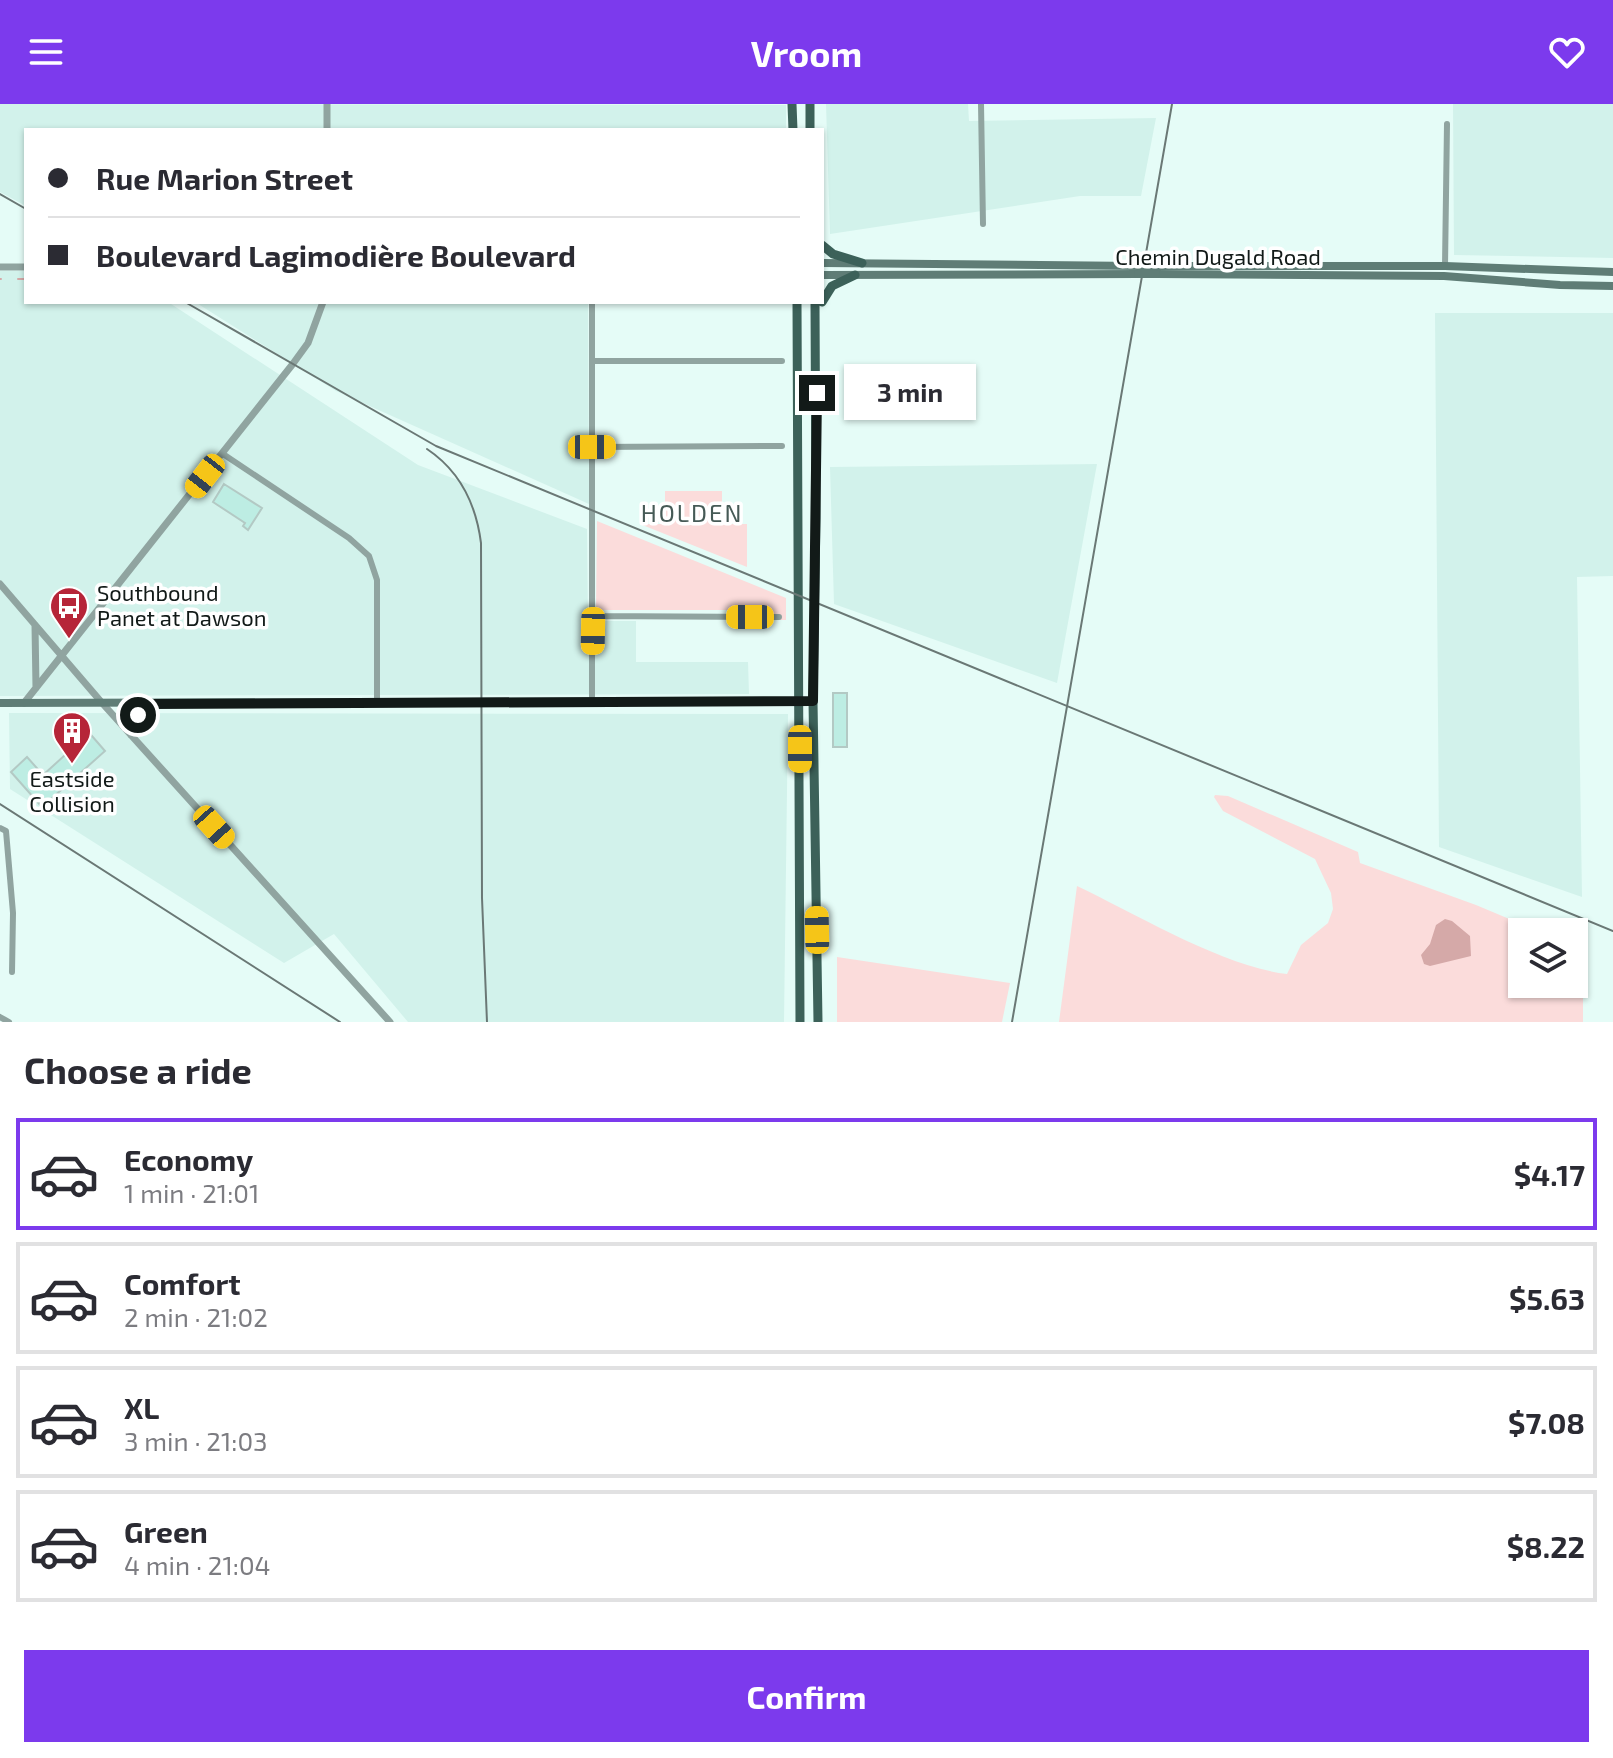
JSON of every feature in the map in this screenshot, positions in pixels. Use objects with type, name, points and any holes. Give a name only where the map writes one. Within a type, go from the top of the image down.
[{"type":"main road","points":[[792,104],[793,128]]},
{"type":"main road","points":[[810,104],[810,128]]},
{"type":"main road","points":[[824,247],[833,254],[862,263]]},
{"type":"main road","name":"Chemin Dugald Road","points":[[824,263],[1139,270]]},
{"type":"main road","name":"Chemin Dugald Road","points":[[824,275],[1445,266],[1613,272]]},
{"type":"main road","name":"Chemin Dugald Road","points":[[1156,270],[1444,276],[1613,286]]},
{"type":"main road","points":[[824,299],[832,286],[855,275]]},
{"type":"main road","points":[[797,304],[800,1022]]},
{"type":"main road","points":[[815,304],[817,503],[813,701],[818,1022]]},
{"type":"main road","points":[[815,317],[821,304]]},
{"type":"main road","points":[[0,703],[813,701]]},
{"type":"street","points":[[327,104],[327,128]]},
{"type":"street","points":[[981,104],[983,224]]},
{"type":"street","points":[[1445,266],[1447,124]]},
{"type":"street","points":[[0,267],[24,267]]},
{"type":"street","points":[[24,703],[308,343],[322,304]]},
{"type":"street","points":[[592,304],[592,703]]},
{"type":"street","points":[[592,361],[782,361]]},
{"type":"street","points":[[592,447],[782,446]]},
{"type":"street","points":[[223,454],[349,538],[369,556],[377,580],[377,703]]},
{"type":"street","points":[[0,584],[103,704],[390,1022]]},
{"type":"street","points":[[593,616],[779,617]]},
{"type":"street","points":[[35,623],[38,637],[36,688]]},
{"type":"street","points":[[131,735],[135,718],[149,704]]},
{"type":"street","points":[[0,828],[6,831],[12,900],[12,972]]},
{"type":"street","points":[[0,1017],[9,1022]]},
{"type":"shaded area","points":[[0,104],[786,105],[786,128],[24,128],[24,205],[0,192]]},
{"type":"shaded area","points":[[826,104],[968,104],[969,121],[1156,118],[1141,196],[1080,196],[830,234]]},
{"type":"shaded area","points":[[1453,104],[1613,104],[1613,258],[1454,255]]},
{"type":"shaded area","points":[[0,271],[24,271],[24,304],[171,304],[418,465],[587,529],[588,621],[636,621],[636,662],[748,662],[749,694],[0,696]]},
{"type":"shaded area","points":[[198,304],[588,304],[589,504],[336,391]]},
{"type":"shaded area","points":[[1435,313],[1613,313],[1613,576],[1577,577],[1582,897],[1439,847]]},
{"type":"shaded area","points":[[1097,464],[1057,683],[834,604],[830,467]]},
{"type":"shaded area","points":[[665,491],[722,491],[722,524],[747,524],[747,567],[640,524],[665,524]]},
{"type":"shaded area","points":[[597,521],[786,598],[786,620],[752,620],[751,610],[596,610]]},
{"type":"shaded area","points":[[9,713],[788,714],[784,1022],[408,1022],[334,934],[284,963],[10,789]]},
{"type":"shaded area","points":[[1228,796],[1358,852],[1360,863],[1508,918],[1508,998],[1583,998],[1583,1022],[1059,1022],[1077,886],[1208,950],[1262,969],[1287,974],[1301,945],[1328,923],[1333,909],[1331,893],[1315,859],[1223,811],[1214,797]]},
{"type":"shaded area","points":[[1445,919],[1470,936],[1471,956],[1430,966],[1424,964],[1421,955],[1430,944],[1436,925]]},
{"type":"shaded area","points":[[837,957],[1010,983],[1002,1022],[837,1022]]},
{"type":"building","points":[[224,484],[262,508],[248,530],[243,526],[245,523],[213,502]]},
{"type":"building","points":[[833,693],[847,693],[847,747],[833,747]]},
{"type":"building","name":"Eastside Collision","points":[[85,728],[105,751],[42,807],[11,772],[27,757],[43,775],[75,746],[70,741]]},
{"type":"waterway","points":[[18,279],[24,279]]},
{"type":"railway","points":[[1012,1022],[1172,104]]},
{"type":"railway","points":[[0,194],[24,208]]},
{"type":"railway","points":[[188,304],[436,446],[1613,931]]},
{"type":"railway","points":[[427,449],[449,467],[464,490],[475,515],[481,543],[482,898],[487,1022]]},
{"type":"railway","points":[[0,804],[340,1022]]},
{"type":"place","name":"Southbound Panet at Dawson","points":[[69,640]]},
{"type":"place","name":"Eastside Collision","points":[[72,765]]},
{"type":"district","name":"HOLDEN","points":[[692,514]]},
{"type":"route","points":[[138,715],[149,704],[813,701],[817,393]]}]
